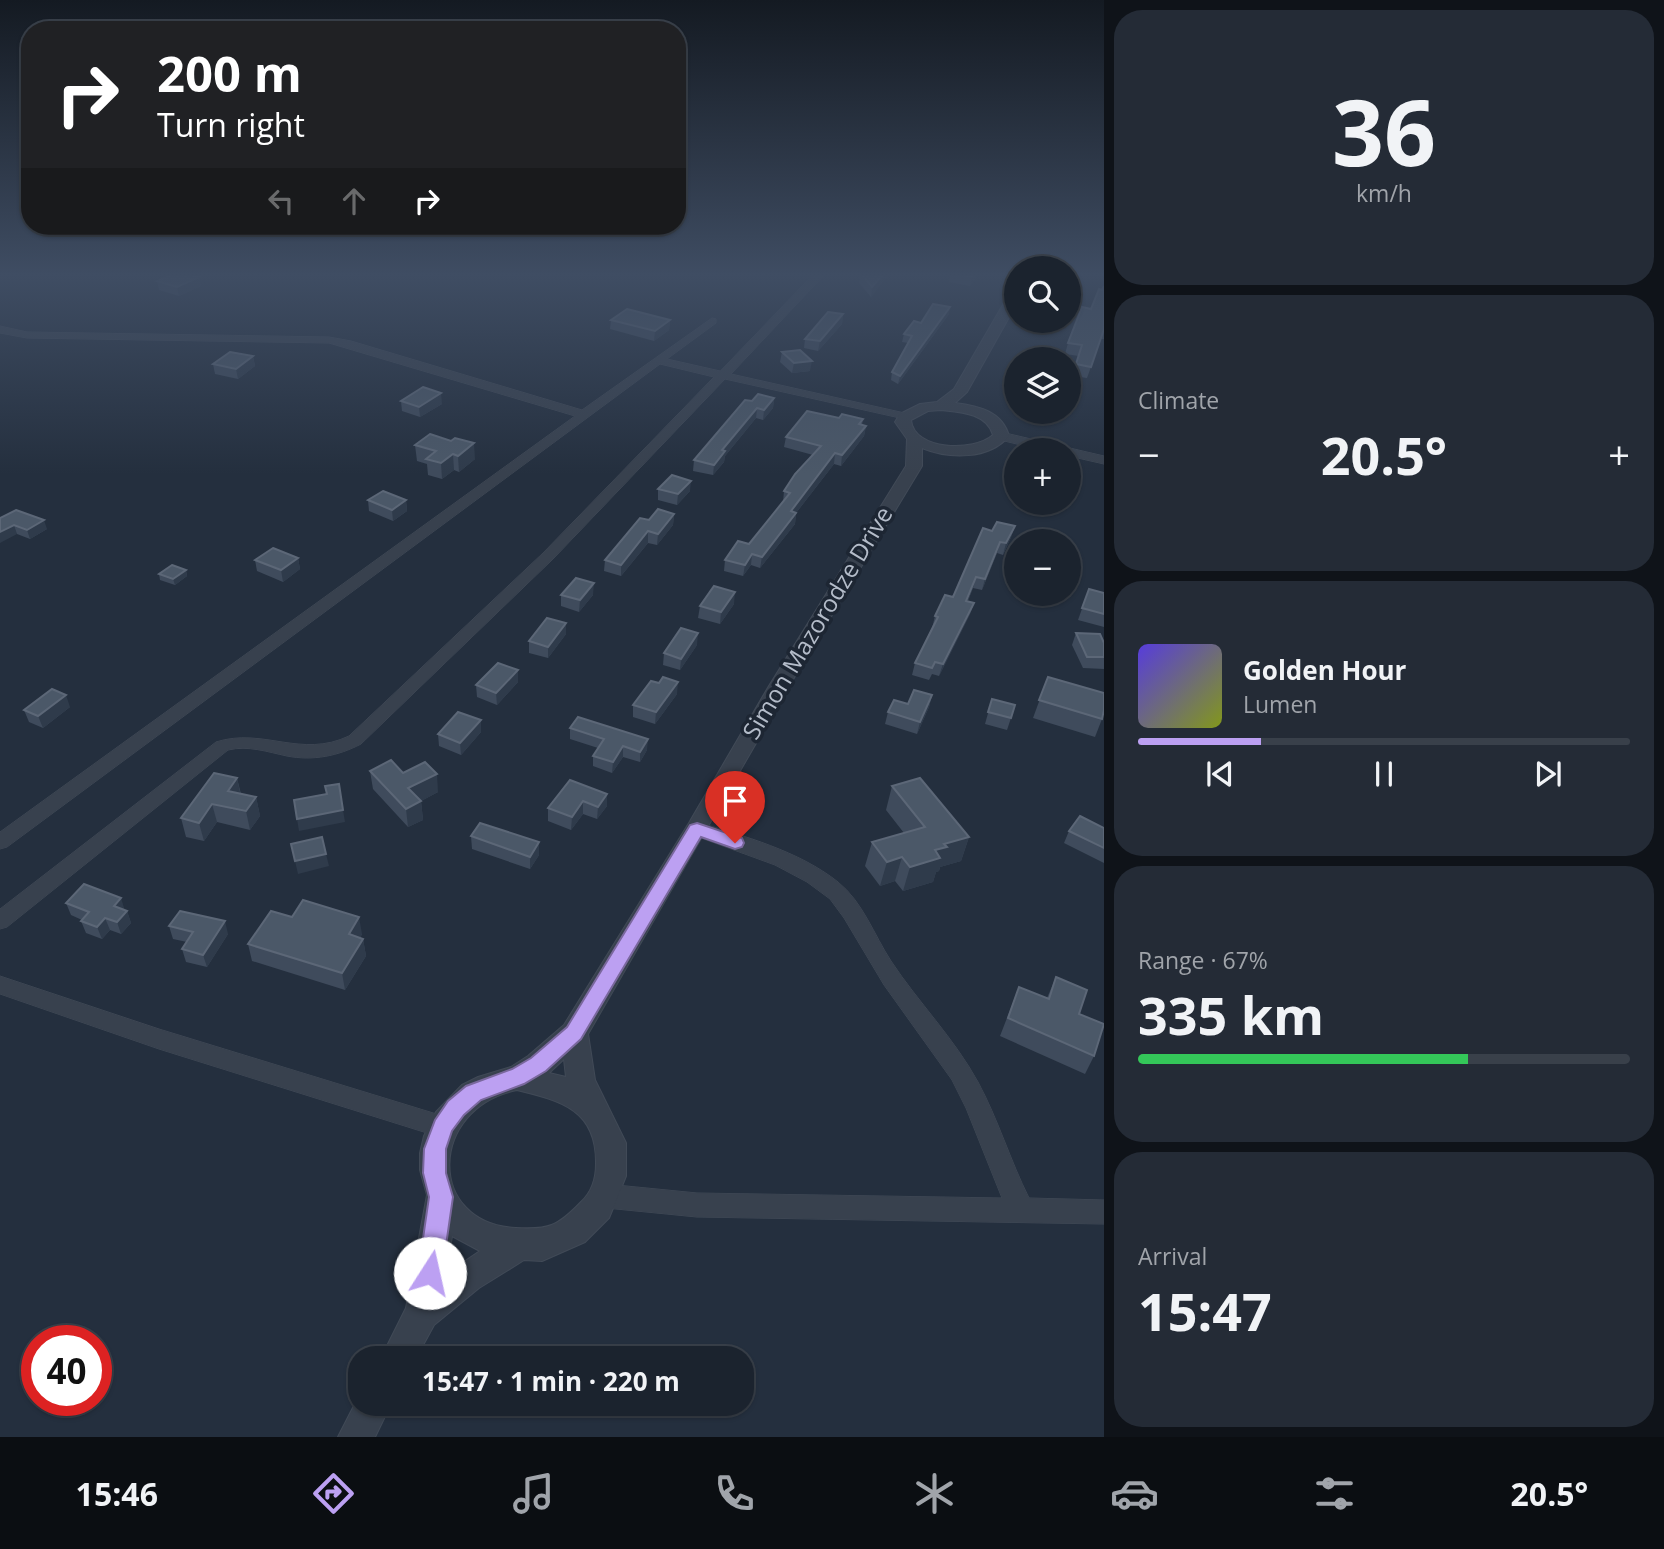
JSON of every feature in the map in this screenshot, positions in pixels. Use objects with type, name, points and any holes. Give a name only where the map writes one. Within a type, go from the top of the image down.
[{"type":"street","points":[[329,340],[586,415]]},
{"type":"street","points":[[0,842],[687,340]]},
{"type":"street","points":[[0,922],[222,746],[240,741],[301,752],[320,752],[355,740],[548,556],[758,340]]},
{"type":"street","points":[[941,406],[960,392],[989,340]]},
{"type":"street","points":[[660,361],[905,417],[925,407],[941,406],[968,410],[996,424],[1001,436]]},
{"type":"street","points":[[960,392],[968,410]]},
{"type":"street","name":"Simon Mazorodze Drive","points":[[517,1078],[538,1065],[574,1033],[697,829],[779,686],[914,466],[915,439],[904,428],[905,417]]},
{"type":"street","points":[[1001,436],[1009,438]]},
{"type":"street","points":[[915,439],[950,450],[985,449],[996,444],[1001,436]]},
{"type":"street","points":[[914,466],[950,450]]},
{"type":"street","points":[[1081,455],[1104,460]]},
{"type":"street","points":[[697,829],[783,860],[832,888],[844,901],[890,977],[961,1074],[986,1127],[1002,1175],[1020,1210]]},
{"type":"street","points":[[0,985],[159,1039],[443,1127]]},
{"type":"street","name":"Simon Mazorodze Drive","points":[[574,1033],[581,1080],[590,1104]]},
{"type":"street","name":"Simon Mazorodze Drive","points":[[517,1078],[544,1080],[569,1088],[590,1104],[605,1124],[613,1147],[613,1172],[606,1196],[592,1217],[570,1234],[544,1245],[515,1247],[484,1239],[458,1222],[441,1197],[434,1173],[435,1149],[443,1127],[456,1108],[473,1093],[494,1083],[517,1078]]},
{"type":"street","points":[[606,1196],[696,1205],[1104,1212]]},
{"type":"street","name":"Simon Mazorodze Drive","points":[[404,1346],[422,1313],[435,1253],[441,1197]]},
{"type":"street","name":"Simon Mazorodze Drive","points":[[422,1313],[468,1277],[515,1247]]},
{"type":"street","points":[[356,1437],[367,1416]]},
{"type":"building","points":[[910,340],[926,340],[900,376],[892,372]]},
{"type":"building","points":[[1069,340],[1100,340],[1091,367],[1081,365],[1082,345],[1068,343]]},
{"type":"building","points":[[800,350],[812,361],[794,363],[782,352]]},
{"type":"building","points":[[230,352],[253,356],[236,369],[213,364]]},
{"type":"building","points":[[423,387],[441,393],[419,407],[401,401]]},
{"type":"building","points":[[758,394],[774,398],[764,410],[757,408],[722,450],[725,451],[714,465],[694,460],[745,400],[752,401]]},
{"type":"building","points":[[807,411],[839,418],[842,414],[863,419],[859,424],[866,426],[842,455],[835,453],[791,511],[796,513],[762,557],[752,554],[745,565],[725,560],[738,541],[749,544],[790,493],[784,491],[795,474],[821,446],[786,437]]},
{"type":"building","points":[[430,434],[451,441],[455,438],[474,443],[458,456],[453,454],[441,463],[426,459],[436,451],[415,445]]},
{"type":"building","points":[[672,475],[691,481],[678,494],[658,489]]},
{"type":"building","points":[[383,491],[406,500],[392,510],[368,500]]},
{"type":"building","points":[[658,509],[674,514],[658,534],[648,531],[621,565],[605,560],[640,518],[649,520]]},
{"type":"building","points":[[16,510],[44,520],[27,530],[14,525],[0,532],[0,518]]},
{"type":"building","points":[[997,522],[1015,526],[1013,529],[1004,529],[1004,543],[1000,542],[985,579],[976,577],[966,601],[974,603],[943,664],[935,662],[932,668],[915,663],[938,617],[935,616],[945,595],[953,597],[983,528],[992,531]]},
{"type":"building","points":[[273,548],[298,558],[281,570],[255,560]]},
{"type":"building","points":[[172,565],[186,570],[173,579],[159,574]]},
{"type":"building","points":[[576,578],[594,583],[580,600],[561,595]]},
{"type":"building","points":[[714,586],[735,592],[721,612],[700,606]]},
{"type":"building","points":[[1089,589],[1104,593],[1104,614],[1082,608]]},
{"type":"building","points":[[547,618],[566,623],[548,647],[529,641]]},
{"type":"building","points":[[681,628],[698,633],[681,659],[664,653]]},
{"type":"building","points":[[1076,633],[1100,634],[1104,643],[1104,657],[1087,657]]},
{"type":"building","points":[[498,663],[518,670],[496,693],[476,685]]},
{"type":"building","points":[[663,677],[678,682],[656,712],[633,705],[651,681],[659,683]]},
{"type":"building","points":[[1048,677],[1104,693],[1102,719],[1039,700]]},
{"type":"building","points":[[52,689],[66,695],[38,716],[24,710]]},
{"type":"building","points":[[914,690],[932,695],[920,722],[888,712],[894,700],[908,704]]},
{"type":"building","points":[[992,699],[1015,705],[1011,718],[988,712]]},
{"type":"building","points":[[458,712],[481,720],[460,743],[438,734]]},
{"type":"building","points":[[578,717],[648,739],[640,752],[623,746],[613,762],[593,756],[604,739],[570,728]]},
{"type":"building","points":[[391,760],[403,773],[425,762],[437,774],[408,788],[421,801],[406,809],[370,771]]},
{"type":"building","points":[[214,773],[237,778],[228,791],[256,797],[246,811],[212,804],[199,823],[181,818]]},
{"type":"building","points":[[920,778],[969,837],[944,844],[947,847],[935,850],[940,858],[910,867],[902,857],[887,862],[872,842],[925,827],[892,786]]},
{"type":"building","points":[[570,780],[607,794],[598,807],[583,801],[572,817],[548,808]]},
{"type":"building","points":[[339,784],[343,810],[297,819],[294,800],[327,794],[325,786]]},
{"type":"building","points":[[1080,816],[1104,828],[1104,848],[1069,831]]},
{"type":"building","points":[[480,823],[539,842],[530,857],[471,836]]},
{"type":"building","points":[[322,837],[326,854],[295,861],[291,844]]},
{"type":"building","points":[[84,884],[121,898],[114,906],[127,911],[117,922],[105,918],[97,927],[81,921],[89,912],[66,903]]},
{"type":"building","points":[[303,900],[359,917],[349,934],[363,939],[342,973],[248,944],[271,911],[292,917]]},
{"type":"building","points":[[180,911],[225,921],[203,955],[182,949],[193,932],[169,926]]},
{"type":"building","points":[[1056,977],[1087,990],[1079,1014],[1104,1024],[1094,1056],[1008,1018],[1019,987],[1049,999]]},
{"type":"route","points":[[430,1273],[441,1197],[434,1173],[435,1149],[443,1127],[456,1108],[473,1093],[494,1083],[517,1078],[538,1065],[574,1033],[697,829],[735,843]]}]
